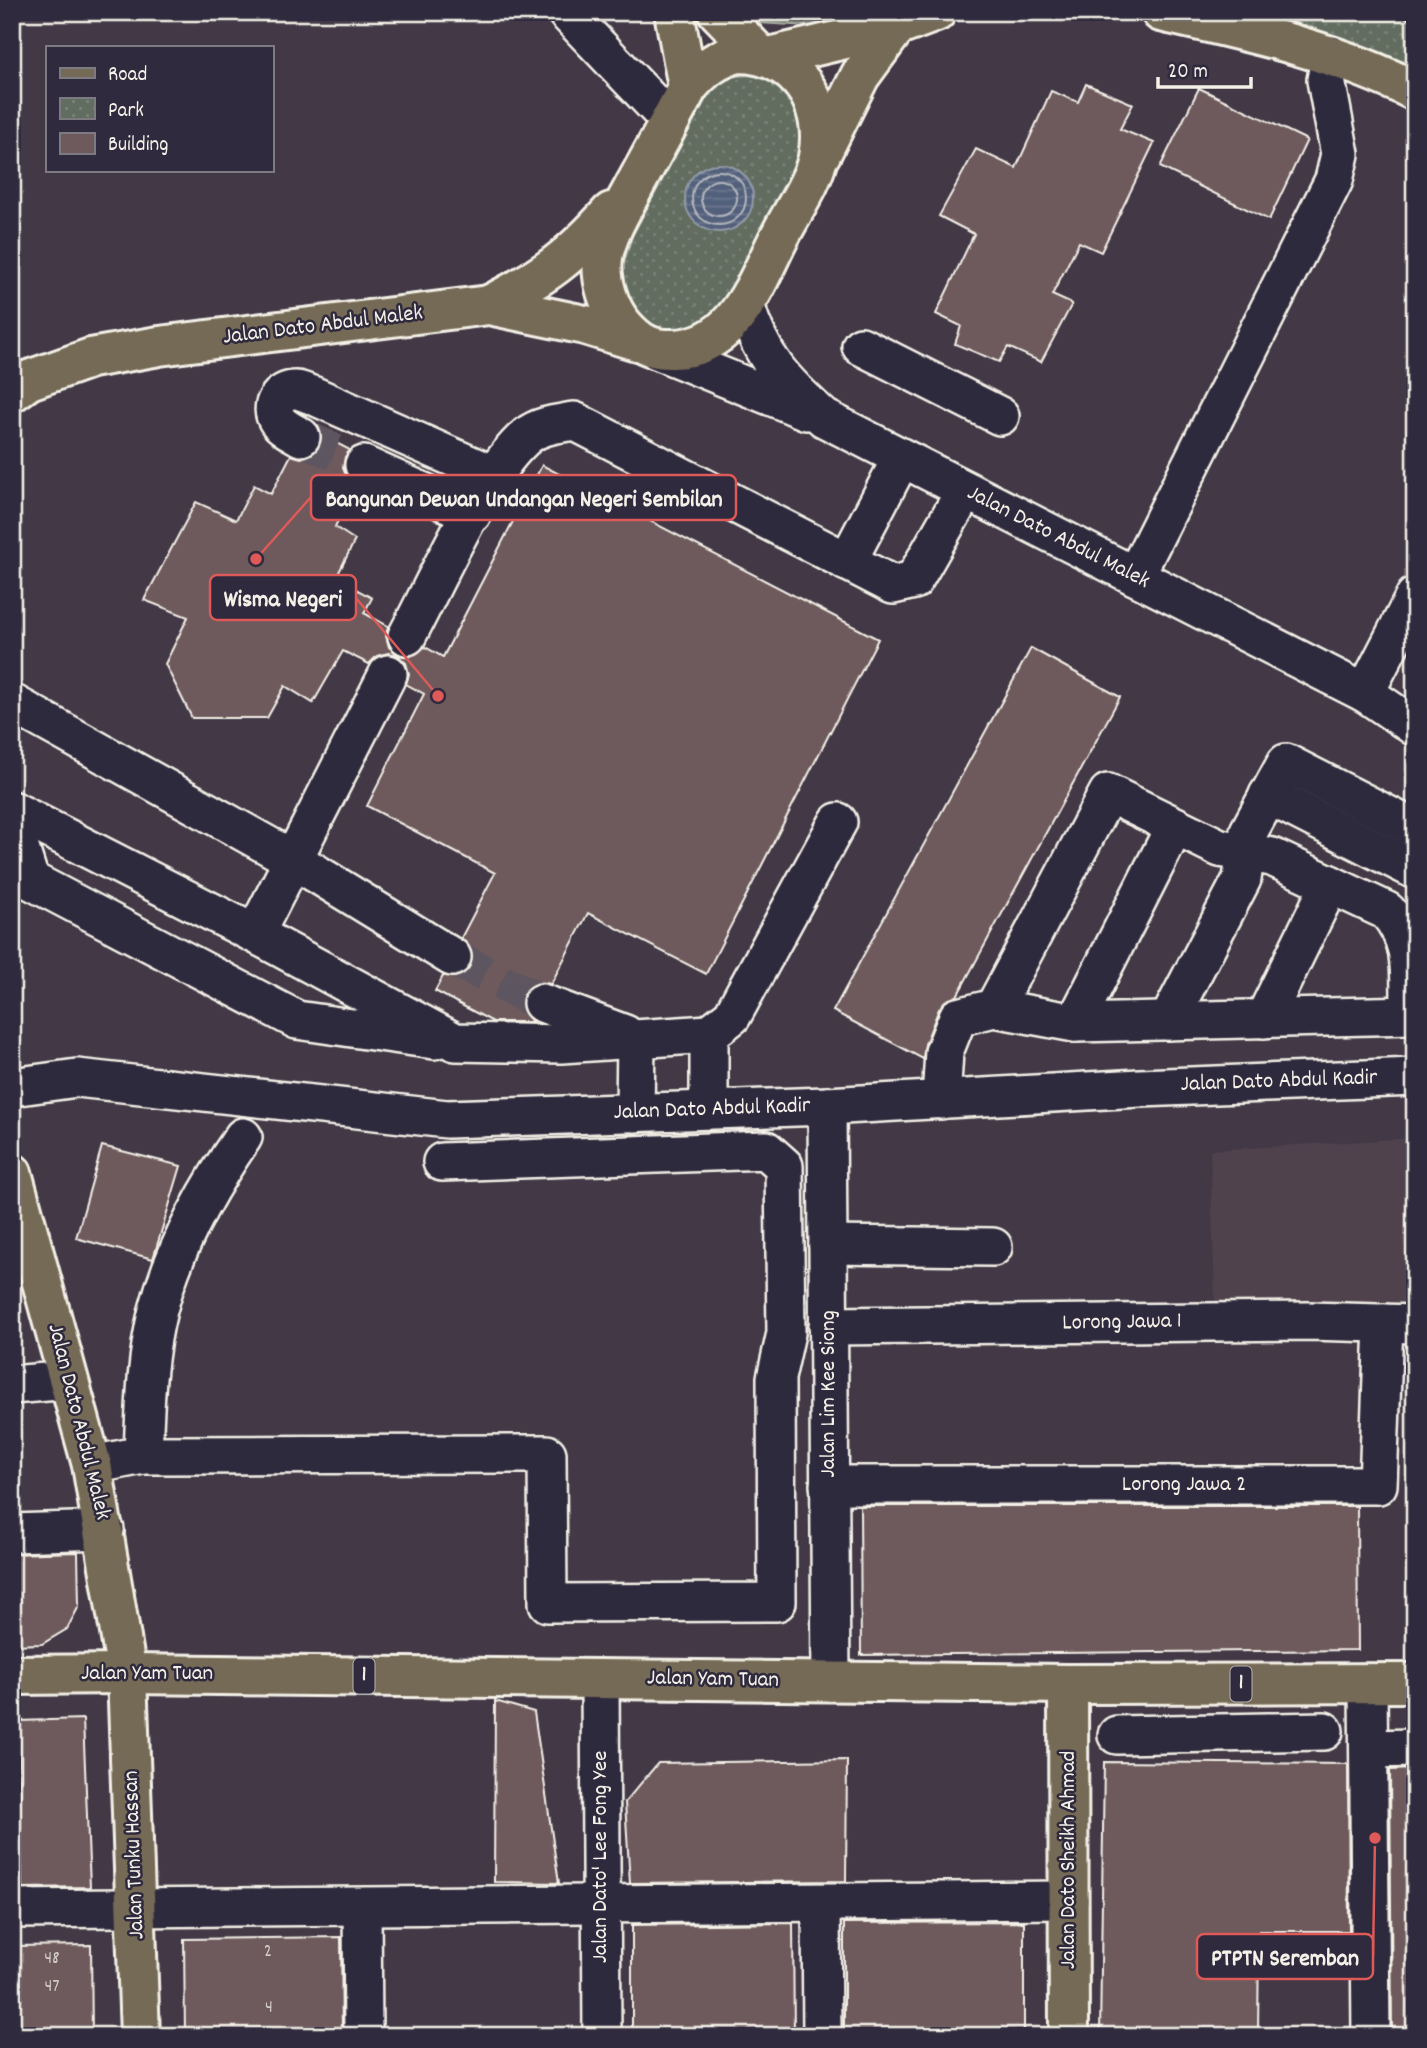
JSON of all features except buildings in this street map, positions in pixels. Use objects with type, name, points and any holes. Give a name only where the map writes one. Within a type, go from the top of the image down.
[{"type":"main road","points":[[674,12],[688,87]]},
{"type":"main road","points":[[718,12],[764,55],[802,82],[817,110],[821,131],[818,160]]},
{"type":"main road","points":[[896,27],[860,76],[745,305],[726,329],[706,344],[647,345],[618,320],[605,291],[603,258],[612,228],[688,87],[702,70],[722,58],[738,53],[764,55],[896,27],[936,12]]},
{"type":"main road","points":[[1161,12],[1256,33],[1331,55],[1372,69],[1415,91]]},
{"type":"main road","points":[[489,305],[542,278],[578,249],[636,185]]},
{"type":"main road","name":"Jalan Dato Abdul Malek","points":[[18,382],[91,358],[159,346],[489,305],[585,325],[647,345]]},
{"type":"main road","name":"Jalan Dato Abdul Malek","points":[[15,1196],[92,1465],[127,1674]]},
{"type":"main road","name":"Jalan Tunku Hassan","points":[[127,1674],[138,1909],[140,2036]]},
{"type":"main road","name":"Jalan Yam Tuan","points":[[12,1675],[1068,1684],[1415,1683]]},
{"type":"main road","name":"Jalan Dato Sheikh Ahmad","points":[[1068,1684],[1069,2036]]},
{"type":"street","points":[[566,12],[670,121]]},
{"type":"street","points":[[1135,576],[1334,180],[1340,154],[1326,80],[1331,55]]},
{"type":"street","name":"Jalan Dato Abdul Malek","points":[[745,305],[755,339],[783,381],[824,418],[1365,693],[1415,727]]},
{"type":"street","points":[[647,345],[824,418]]},
{"type":"street","points":[[861,346],[1000,416]]},
{"type":"street","points":[[301,437],[276,418],[273,409],[276,400],[284,393],[296,390],[493,475]]},
{"type":"street","points":[[407,636],[493,475],[529,434],[548,425],[574,421],[893,585],[914,580],[965,491]]},
{"type":"street","points":[[847,562],[901,458]]},
{"type":"street","points":[[364,465],[472,514]]},
{"type":"street","points":[[1365,693],[1410,616]]},
{"type":"street","points":[[255,934],[388,674]]},
{"type":"street","points":[[12,703],[294,860],[452,957]]},
{"type":"street","points":[[1168,1021],[1242,879],[1249,831],[1286,763],[1415,829]]},
{"type":"street","points":[[941,1100],[944,1052],[958,1017],[994,1008],[1075,1023],[1412,1015],[1408,945],[1401,927],[1387,911],[1272,857],[1220,848],[1108,793],[994,1008]]},
{"type":"street","points":[[1268,795],[1415,870]]},
{"type":"street","points":[[12,810],[255,934],[455,1042]]},
{"type":"street","points":[[12,823],[30,880],[297,1020],[455,1042],[525,1045],[709,1034],[732,1016],[838,822]]},
{"type":"street","points":[[1075,1023],[1175,826]]},
{"type":"street","points":[[1264,1019],[1329,884]]},
{"type":"street","points":[[542,1003],[636,1039]]},
{"type":"street","points":[[709,1034],[709,1110]]},
{"type":"street","points":[[635,1113],[636,1039]]},
{"type":"street","name":"Jalan Dato Abdul Kadir","points":[[12,1087],[77,1078],[447,1119],[827,1106],[1154,1087],[1415,1077]]},
{"type":"street","name":"Jalan Lim Kee Siong","points":[[827,1106],[831,1682]]},
{"type":"street","points":[[143,1454],[147,1374],[158,1309],[184,1240],[210,1186],[243,1137]]},
{"type":"street","points":[[92,1465],[143,1454],[547,1454],[548,1603],[777,1602],[776,1378],[786,1333],[784,1166],[766,1150],[442,1162]]},
{"type":"street","points":[[828,1245],[993,1247]]},
{"type":"street","name":"Lorong Jawa 1","points":[[786,1295],[828,1311],[1399,1323]]},
{"type":"street","name":"Lorong Jawa 2","points":[[829,1494],[1378,1485],[1399,1323]]},
{"type":"street","points":[[12,1385],[69,1380]]},
{"type":"street","points":[[776,1503],[829,1494]]},
{"type":"street","points":[[12,1533],[105,1530]]},
{"type":"street","name":"Jalan Dato' Lee Fong Yee","points":[[600,1679],[602,2036]]},
{"type":"street","points":[[1284,1731],[1286,1684]]},
{"type":"street","points":[[1368,1684],[1371,2036]]},
{"type":"street","points":[[1117,1735],[1324,1731]]},
{"type":"street","points":[[1369,1749],[1415,1748]]},
{"type":"street","points":[[12,1909],[1069,1900]]},
{"type":"street","points":[[821,1903],[822,2036]]},
{"type":"street","points":[[362,1908],[363,2036]]},
{"type":"path","points":[[1395,12],[1415,20]]},
{"type":"shaded area","points":[[1415,1138],[1415,1304],[1215,1301],[1210,1150]]},
{"type":"green space","points":[[743,12],[869,12],[828,27],[758,23]]},
{"type":"green space","points":[[1215,12],[1415,12],[1415,71]]},
{"type":"green space","points":[[734,76],[764,77],[782,89],[796,107],[803,121],[801,165],[718,317],[684,333],[646,324],[632,308],[623,287],[623,266],[632,236],[713,86]]},
{"type":"water","points":[[719,164],[732,167],[743,174],[750,185],[753,198],[750,211],[743,222],[732,229],[719,232],[706,229],[695,222],[688,211],[685,198],[688,185],[695,174],[706,167]]},
{"type":"tunnel","points":[[301,437],[364,465]]},
{"type":"tunnel","points":[[452,957],[542,1003]]},
{"type":"place","name":"Bangunan Dewan Undangan Negeri Sembilan","points":[[256,559]]},
{"type":"place","name":"Wisma Negeri","points":[[438,696]]},
{"type":"place","name":"PTPTN Seremban","points":[[1375,1838]]}]
